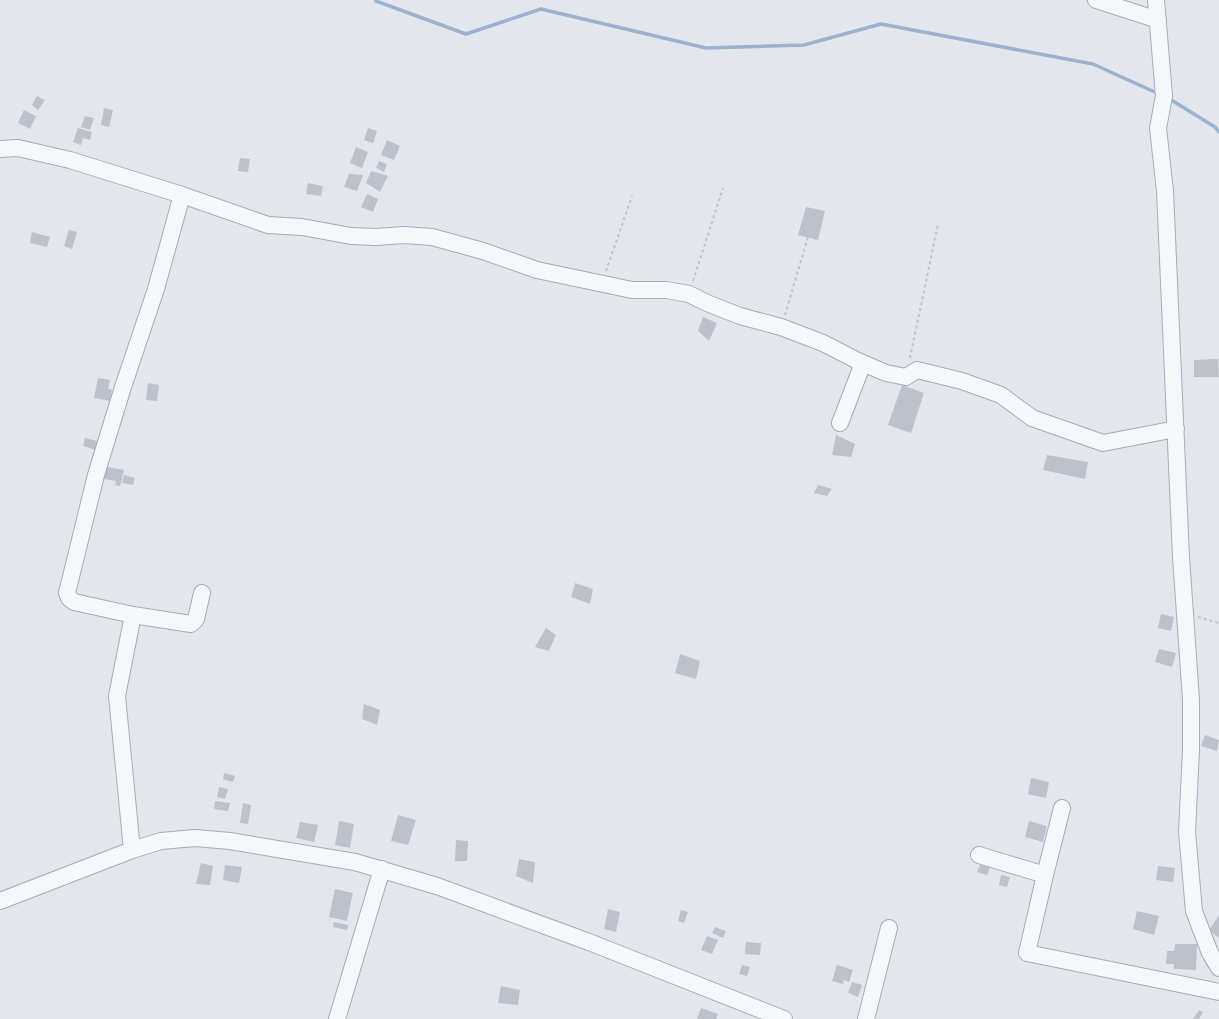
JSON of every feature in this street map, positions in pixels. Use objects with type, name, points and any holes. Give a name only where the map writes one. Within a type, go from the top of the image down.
[{"type":"street","points":[[1096,0],[1158,20]]},
{"type":"street","points":[[1156,0],[1164,96],[1158,128],[1165,191],[1181,557],[1191,700],[1191,750],[1187,832],[1194,911],[1210,953],[1219,968]]},
{"type":"street","points":[[0,148],[18,148],[70,160],[182,195],[268,225],[302,227],[351,236],[376,237],[404,235],[432,237],[482,251],[537,270],[632,290],[666,290],[689,294],[740,316],[781,327],[823,342],[886,373],[906,377],[917,370],[962,381],[1001,395],[1032,418],[1103,443],[1176,430]]},
{"type":"street","points":[[182,195],[156,289],[123,387],[96,475],[67,593],[69,598],[74,602],[133,615],[191,624],[196,620],[202,593]]},
{"type":"street","points":[[840,423],[863,363]]},
{"type":"street","points":[[132,850],[118,696],[133,615]]},
{"type":"street","points":[[1062,808],[1027,953],[1219,992]]},
{"type":"street","points":[[0,901],[132,850],[161,841],[195,838],[230,841],[355,862],[438,886],[575,937],[784,1019]]},
{"type":"street","points":[[980,855],[1045,875]]},
{"type":"street","points":[[338,1019],[382,869]]},
{"type":"street","points":[[866,1019],[889,928]]},
{"type":"path","points":[[689,294],[723,188]]},
{"type":"path","points":[[602,284],[632,196]]},
{"type":"path","points":[[906,377],[938,224]]},
{"type":"path","points":[[781,327],[808,238]]},
{"type":"path","points":[[1185,614],[1219,623]]},
{"type":"building","points":[[37,96],[45,100],[38,110],[32,105]]},
{"type":"building","points":[[104,108],[113,110],[109,127],[101,125]]},
{"type":"building","points":[[24,110],[36,116],[30,129],[18,123]]},
{"type":"building","points":[[85,116],[94,118],[90,130],[81,127]]},
{"type":"building","points":[[78,128],[92,132],[90,140],[83,138],[81,145],[73,142]]},
{"type":"building","points":[[368,128],[377,131],[373,143],[364,140]]},
{"type":"building","points":[[387,140],[400,146],[394,160],[381,155]]},
{"type":"building","points":[[356,147],[368,152],[362,168],[350,163]]},
{"type":"building","points":[[240,158],[250,159],[248,172],[238,171]]},
{"type":"building","points":[[379,161],[387,164],[384,172],[376,168]]},
{"type":"building","points":[[371,171],[388,176],[380,192],[366,183]]},
{"type":"building","points":[[349,174],[363,175],[357,191],[344,187]]},
{"type":"building","points":[[308,183],[323,186],[321,196],[306,194]]},
{"type":"building","points":[[367,194],[378,199],[373,212],[361,207]]},
{"type":"building","points":[[806,207],[825,211],[818,240],[798,235]]},
{"type":"building","points":[[69,230],[77,232],[72,249],[64,246]]},
{"type":"building","points":[[32,232],[50,237],[47,247],[30,243]]},
{"type":"building","points":[[703,317],[717,323],[709,341],[698,331]]},
{"type":"building","points":[[1218,359],[1219,377],[1194,377],[1194,360]]},
{"type":"building","points":[[98,378],[110,380],[108,389],[112,390],[110,401],[94,398]]},
{"type":"building","points":[[148,383],[159,385],[157,401],[146,400]]},
{"type":"building","points":[[902,385],[924,393],[911,433],[888,425]]},
{"type":"building","points":[[836,435],[855,444],[851,457],[832,455]]},
{"type":"building","points":[[85,438],[101,442],[99,451],[83,446]]},
{"type":"building","points":[[1047,455],[1088,462],[1085,479],[1043,470]]},
{"type":"building","points":[[107,467],[124,470],[120,486],[115,485],[116,481],[104,479]]},
{"type":"building","points":[[124,475],[135,478],[133,485],[122,483]]},
{"type":"building","points":[[818,485],[832,489],[827,496],[814,493]]},
{"type":"building","points":[[575,583],[593,589],[590,604],[571,597]]},
{"type":"building","points":[[1161,614],[1174,617],[1171,631],[1158,628]]},
{"type":"building","points":[[546,628],[556,635],[549,651],[535,647]]},
{"type":"building","points":[[1159,649],[1176,653],[1172,667],[1155,662]]},
{"type":"building","points":[[680,654],[700,661],[696,679],[675,673]]},
{"type":"building","points":[[364,704],[380,710],[377,725],[362,719]]},
{"type":"building","points":[[1205,735],[1219,740],[1217,751],[1201,746]]},
{"type":"building","points":[[224,773],[235,776],[233,782],[223,779]]},
{"type":"building","points":[[1031,778],[1049,782],[1046,798],[1028,794]]},
{"type":"building","points":[[219,787],[228,789],[225,799],[217,797]]},
{"type":"building","points":[[215,801],[230,803],[228,811],[214,809]]},
{"type":"building","points":[[243,803],[251,805],[248,824],[240,823]]},
{"type":"building","points":[[398,815],[416,820],[408,845],[391,841]]},
{"type":"building","points":[[339,821],[354,824],[350,848],[335,845]]},
{"type":"building","points":[[1029,821],[1047,826],[1043,842],[1025,837]]},
{"type":"building","points":[[300,822],[318,825],[314,842],[296,838]]},
{"type":"building","points":[[456,840],[468,841],[467,861],[455,861]]},
{"type":"building","points":[[519,859],[535,862],[533,883],[516,876]]},
{"type":"building","points":[[981,862],[990,867],[987,875],[977,872]]},
{"type":"building","points":[[201,863],[213,866],[210,885],[196,884]]},
{"type":"building","points":[[225,865],[242,867],[239,883],[223,880]]},
{"type":"building","points":[[1158,866],[1175,868],[1173,882],[1156,880]]},
{"type":"building","points":[[1001,875],[1010,877],[1007,887],[999,885]]},
{"type":"building","points":[[335,889],[353,893],[347,921],[329,917]]},
{"type":"building","points":[[608,909],[620,912],[616,932],[604,929]]},
{"type":"building","points":[[681,910],[688,912],[684,923],[678,921]]},
{"type":"building","points":[[1137,911],[1159,916],[1154,935],[1133,929]]},
{"type":"building","points":[[1219,915],[1219,938],[1209,930]]},
{"type":"building","points":[[334,922],[348,925],[347,930],[333,927]]},
{"type":"building","points":[[715,927],[726,931],[723,938],[712,933]]},
{"type":"building","points":[[707,936],[718,940],[712,954],[701,950]]},
{"type":"building","points":[[746,942],[761,943],[760,955],[745,954]]},
{"type":"building","points":[[1175,944],[1197,944],[1196,970],[1174,969],[1174,964],[1166,964],[1167,951],[1174,951]]},
{"type":"building","points":[[742,965],[750,967],[747,976],[739,974]]},
{"type":"building","points":[[837,965],[853,970],[849,982],[844,980],[843,984],[832,981]]},
{"type":"building","points":[[852,982],[862,985],[858,997],[848,993]]},
{"type":"building","points":[[501,986],[520,990],[518,1005],[498,1003]]},
{"type":"building","points":[[701,1008],[718,1014],[716,1019],[697,1019]]},
{"type":"building","points":[[1199,1010],[1203,1012],[1199,1019],[1193,1019]]},
{"type":"waterway","points":[[376,0],[466,34],[541,9],[706,48],[804,45],[881,24],[1093,64],[1159,94]]},
{"type":"waterway","points":[[1168,98],[1215,127],[1219,132]]}]
